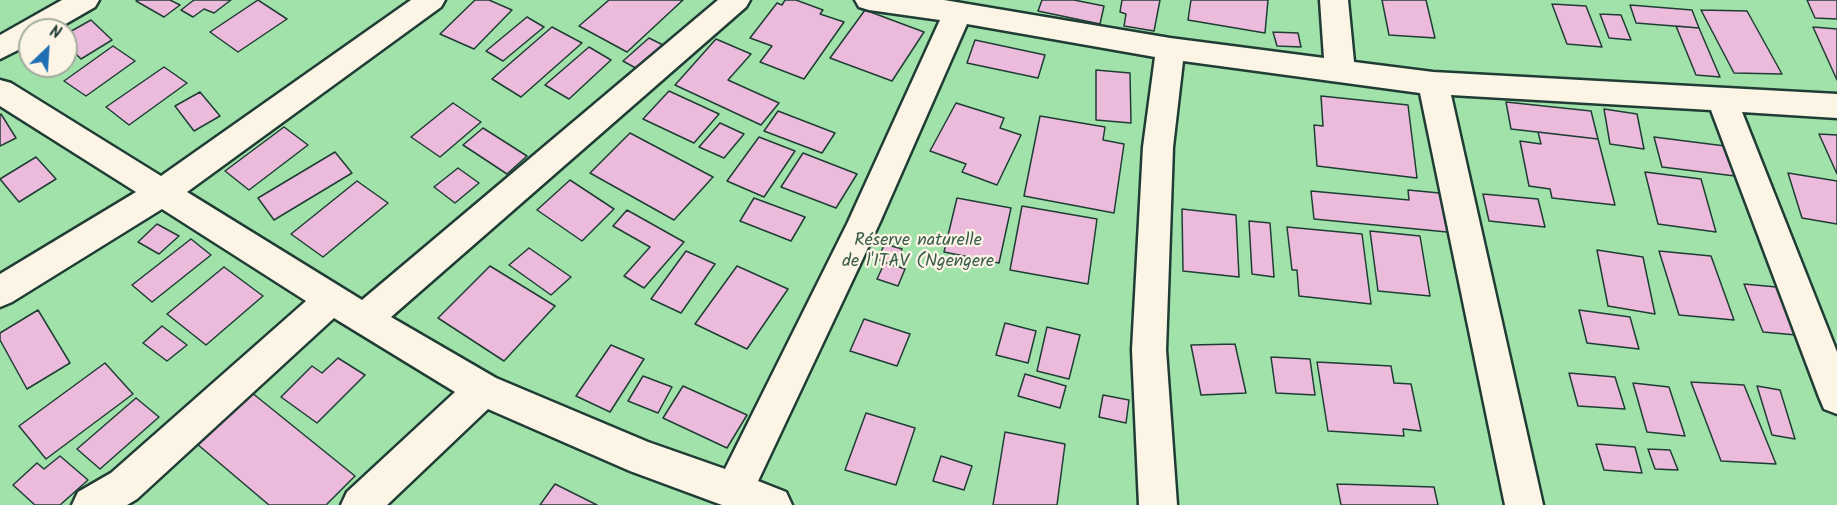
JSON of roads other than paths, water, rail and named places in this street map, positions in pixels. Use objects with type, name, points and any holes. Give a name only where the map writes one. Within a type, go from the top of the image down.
[{"type":"street","points":[[54,18],[85,0]]},
{"type":"street","points":[[0,292],[163,192],[431,0]]},
{"type":"street","points":[[364,319],[736,0]]},
{"type":"street","points":[[869,0],[958,12],[1170,50],[1340,72],[1433,82],[1837,106]]},
{"type":"street","points":[[1334,0],[1340,72]]},
{"type":"street","points":[[734,490],[864,222],[958,12]]},
{"type":"street","points":[[0,48],[18,38]]},
{"type":"street","points":[[1158,505],[1149,350],[1158,147],[1170,50]]},
{"type":"street","points":[[1433,82],[1524,505]]},
{"type":"street","points":[[0,91],[364,319],[483,390],[643,458],[773,505]]},
{"type":"street","points":[[1722,99],[1837,397]]},
{"type":"street","points":[[91,505],[124,486],[333,298]]},
{"type":"street","points":[[360,505],[483,390]]},
{"type":"park label","name":"Réserve naturelle de l'ITAV (Ngengere","points":[[918,252]]}]
